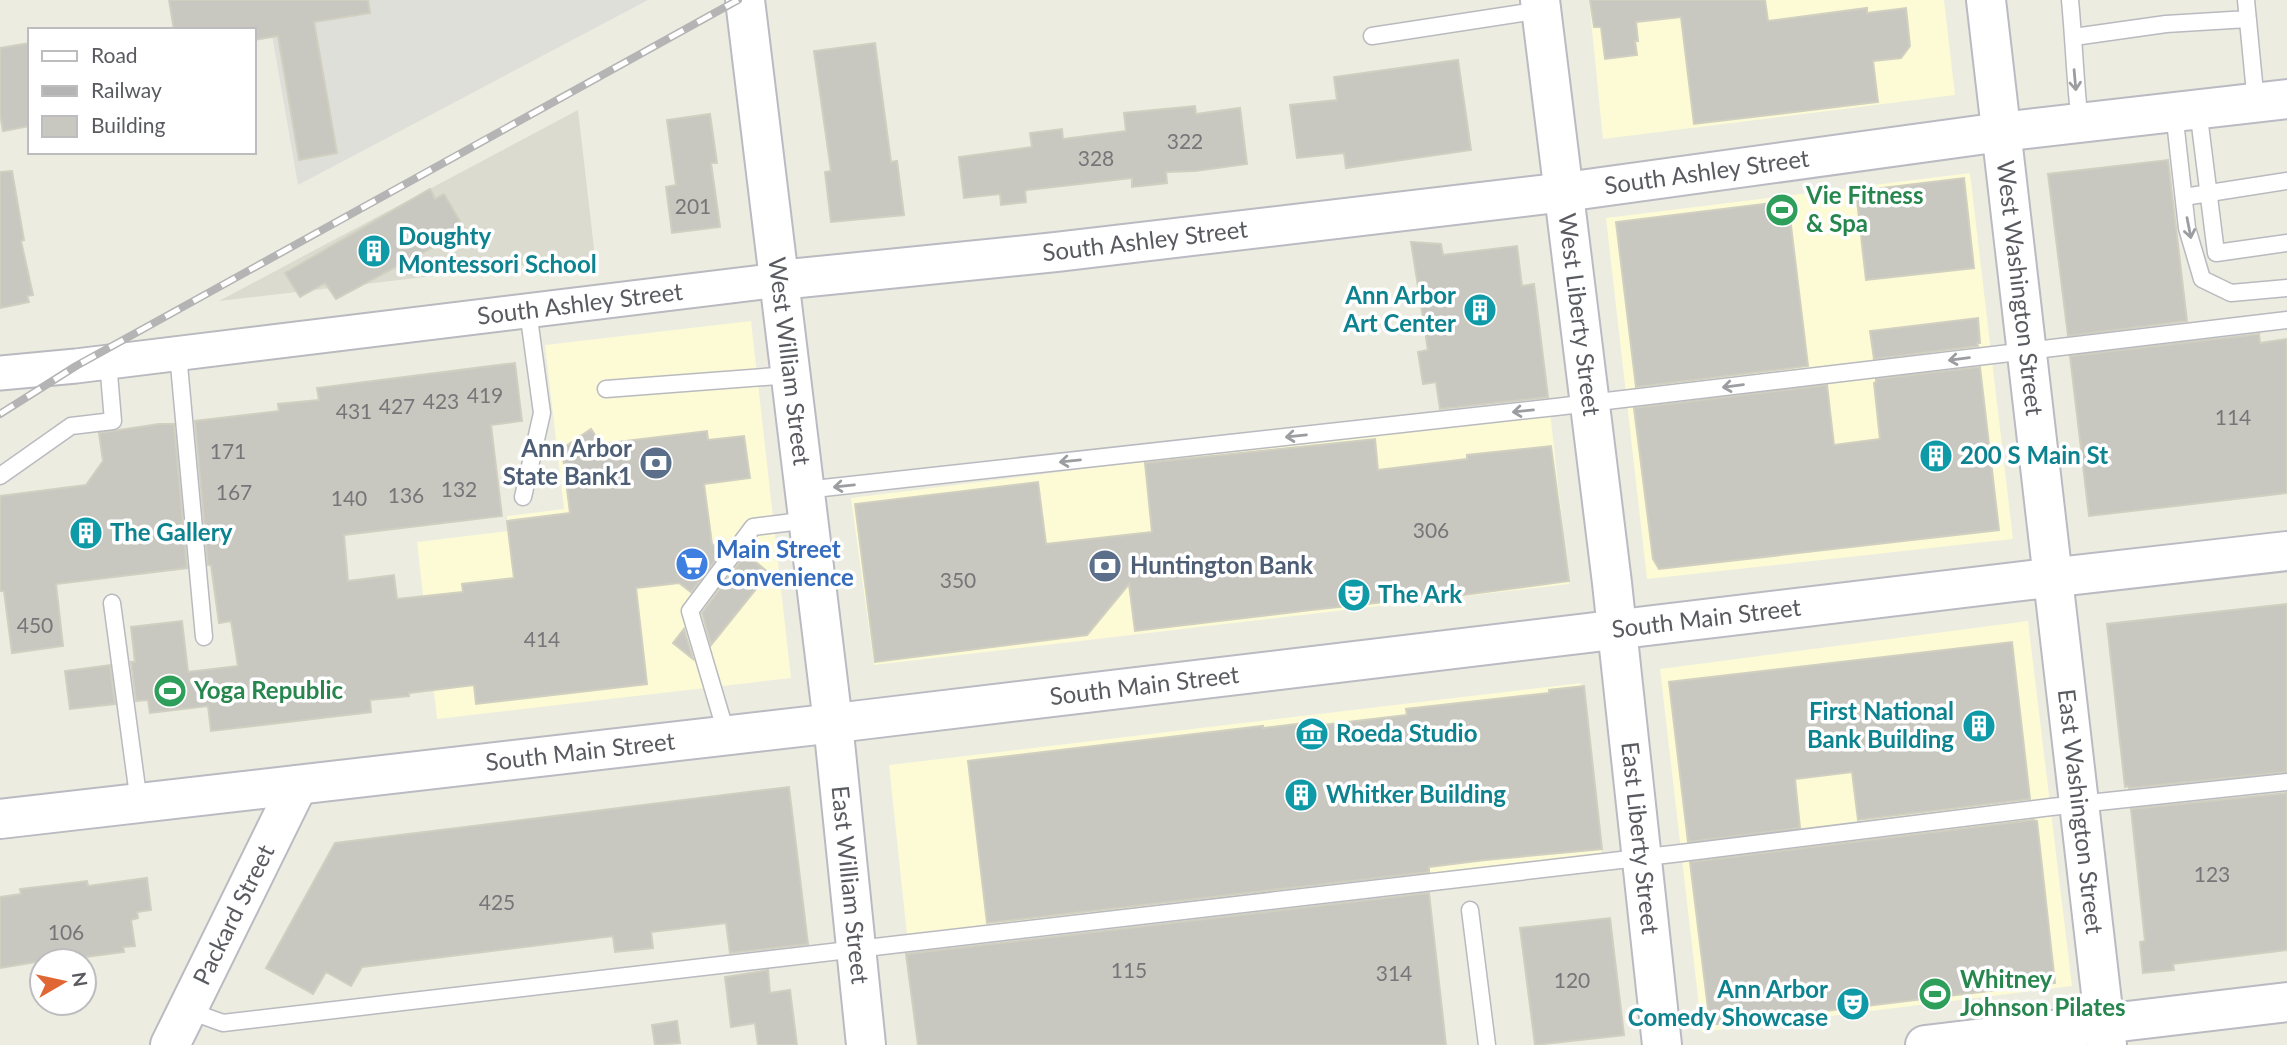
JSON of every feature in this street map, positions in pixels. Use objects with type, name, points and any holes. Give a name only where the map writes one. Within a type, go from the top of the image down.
[{"type":"street","name":"West William Street","points":[[745,0],[834,723]]},
{"type":"street","name":"West Washington Street","points":[[1986,0],[2053,579]]},
{"type":"street","name":"West Liberty Street","points":[[1541,5],[1618,629]]},
{"type":"street","name":"South Ashley Street","points":[[0,373],[178,354],[779,280],[1069,250],[1565,192],[2001,132],[2271,101]]},
{"type":"street","name":"South Main Street","points":[[1,816],[139,803],[727,736],[2287,551]]},
{"type":"street","name":"East Washington Street","points":[[2053,579],[2106,1035]]},
{"type":"street","name":"East Liberty Street","points":[[1618,629],[1662,1045]]},
{"type":"street","name":"East William Street","points":[[834,723],[866,1045]]},
{"type":"street","name":"Packard Street","points":[[170,1045],[298,785]]},
{"type":"street","points":[[1943,1044],[2106,1035],[2287,1003]]},
{"type":"lane","points":[[2070,0],[2074,76],[2080,123]]},
{"type":"lane","points":[[2246,0],[2248,19],[2271,101]]},
{"type":"lane","points":[[1372,36],[1541,5]]},
{"type":"lane","points":[[2074,37],[2166,24],[2248,19]]},
{"type":"lane","points":[[2186,111],[2210,193],[2216,253],[2287,243]]},
{"type":"lane","points":[[2186,111],[2187,228],[2202,279],[2231,293],[2287,288]]},
{"type":"lane","points":[[2185,197],[2287,181]]},
{"type":"lane","points":[[523,497],[542,413],[528,311]]},
{"type":"lane","points":[[727,736],[690,611],[753,527],[807,505],[1590,403],[2287,320]]},
{"type":"lane","points":[[178,354],[204,637]]},
{"type":"lane","points":[[0,476],[71,426],[113,426],[108,362]]},
{"type":"lane","points":[[606,389],[790,375]]},
{"type":"lane","points":[[112,603],[139,803]]},
{"type":"lane","points":[[187,1010],[223,1023],[1642,858],[2079,804],[2287,782]]},
{"type":"lane","points":[[1470,909],[1487,1045]]},
{"type":"shaded area","points":[[266,0],[648,0],[298,185]]},
{"type":"shaded area","points":[[1589,0],[1944,0],[1955,95],[1603,139]]},
{"type":"shaded area","points":[[578,110],[595,257],[219,301]]},
{"type":"shaded area","points":[[1970,173],[2013,539],[1647,579],[1606,218]]},
{"type":"shaded area","points":[[751,321],[791,678],[437,719],[417,542],[508,531],[507,516],[564,509],[545,345]]},
{"type":"shaded area","points":[[1550,411],[1569,584],[874,665],[851,498]]},
{"type":"shaded area","points":[[2028,621],[2072,986],[1702,1032],[1660,669]]},
{"type":"shaded area","points":[[1581,683],[1602,853],[907,935],[889,765]]},
{"type":"building","points":[[169,0],[368,0],[370,13],[314,22],[337,153],[299,160],[278,36],[256,40],[256,28],[174,28]]},
{"type":"building","points":[[1590,0],[1765,0],[1768,21],[1867,8],[1867,13],[1906,8],[1910,46],[1901,58],[1873,61],[1878,102],[1694,124],[1681,17],[1636,22],[1637,55],[1605,59],[1601,27],[1594,27]]},
{"type":"building","points":[[28,43],[28,126],[3,131],[0,114],[0,48]]},
{"type":"building","points":[[875,43],[891,162],[897,161],[904,215],[831,222],[825,172],[831,171],[814,51]]},
{"type":"building","points":[[1458,60],[1471,150],[1346,168],[1344,153],[1297,158],[1290,105],[1337,100],[1334,77]]},
{"type":"building","points":[[1195,106],[1196,114],[1240,108],[1247,164],[1166,172],[1167,183],[1132,187],[1132,178],[1027,190],[1026,202],[1001,205],[1000,194],[964,198],[959,157],[1032,147],[1030,133],[1062,129],[1063,139],[1126,131],[1124,113]]},
{"type":"building","points":[[710,114],[717,163],[711,163],[720,227],[672,233],[666,187],[676,185],[667,120]]},
{"type":"building","points":[[2168,160],[2187,321],[2068,336],[2048,174]]},
{"type":"building","points":[[12,171],[24,240],[21,241],[33,295],[27,296],[29,302],[0,308],[0,172]]},
{"type":"building","points":[[1964,178],[1974,268],[1866,280],[1856,191]]},
{"type":"building","name":"Doughty Montessori School","points":[[430,189],[435,199],[444,194],[465,230],[336,299],[325,283],[300,297],[285,273]]},
{"type":"building","points":[[1788,201],[1808,366],[1636,387],[1616,222]]},
{"type":"building","name":"Ann Arbor Art Center","points":[[1411,242],[1441,244],[1443,255],[1517,246],[1522,286],[1534,284],[1548,397],[1440,409],[1436,382],[1423,384],[1418,352],[1428,350]]},
{"type":"building","points":[[1978,318],[1978,346],[1874,359],[1870,331]]},
{"type":"building","points":[[2259,334],[2260,343],[2287,339],[2287,493],[2089,516],[2070,356]]},
{"type":"building","points":[[515,363],[522,421],[491,425],[502,516],[344,535],[348,581],[394,575],[397,599],[463,592],[462,584],[514,578],[507,521],[570,513],[562,449],[591,429],[601,444],[707,431],[708,440],[744,436],[750,478],[704,484],[712,544],[722,551],[691,592],[679,583],[636,588],[647,684],[476,704],[474,685],[370,700],[371,712],[211,731],[208,706],[150,713],[148,700],[136,701],[131,662],[135,662],[131,627],[182,621],[188,672],[238,666],[231,621],[219,623],[211,565],[208,565],[195,421],[279,411],[278,404],[319,400],[317,388]]},
{"type":"building","points":[[1980,367],[1999,530],[1659,569],[1653,559],[1634,408],[1827,385],[1834,445],[1880,439],[1874,383],[1876,379]]},
{"type":"building","name":"The Gallery","points":[[174,424],[187,568],[56,584],[63,646],[12,653],[4,591],[0,591],[0,496],[86,485],[103,461],[99,433]]},
{"type":"building","points":[[1375,439],[1378,470],[1467,459],[1467,455],[1551,446],[1569,581],[1395,604],[1394,601],[1135,631],[1129,584],[1087,635],[875,662],[855,504],[1038,482],[1046,544],[1152,532],[1145,463]]},
{"type":"building","points":[[746,554],[769,573],[711,645],[702,613]]},
{"type":"building","points":[[2287,604],[2287,772],[2125,787],[2107,624]]},
{"type":"building","points":[[684,629],[693,659],[673,643]]},
{"type":"building","points":[[2012,642],[2030,799],[1858,820],[1852,772],[1795,779],[1800,828],[1688,842],[1669,682]]},
{"type":"building","points":[[110,665],[115,704],[70,709],[65,671]]},
{"type":"building","points":[[1584,686],[1602,849],[1485,860],[1429,867],[1429,872],[987,923],[968,761],[1263,726],[1322,721],[1322,725],[1407,715],[1406,709],[1549,693],[1549,690]]},
{"type":"building","points":[[789,787],[808,944],[730,953],[726,923],[651,932],[653,948],[615,952],[613,936],[362,967],[351,986],[326,972],[313,994],[266,968],[335,843]]},
{"type":"building","points":[[2287,793],[2287,950],[2173,964],[2174,970],[2143,973],[2140,942],[2145,941],[2131,809]]},
{"type":"building","points":[[2037,821],[2055,983],[1710,1025],[1690,862]]},
{"type":"building","points":[[147,878],[151,910],[137,912],[138,918],[131,920],[135,946],[123,947],[124,952],[98,955],[98,947],[28,947],[28,963],[0,968],[0,897],[21,894],[20,889],[87,881],[88,886]]},
{"type":"building","points":[[1429,893],[1446,1045],[918,1045],[906,954]]},
{"type":"building","points":[[1610,918],[1624,1035],[1535,1045],[1520,928]]},
{"type":"building","points":[[768,970],[770,993],[790,990],[797,1045],[758,1045],[755,1023],[731,1027],[725,977]]},
{"type":"building","points":[[677,1021],[680,1043],[655,1045],[652,1025]]},
{"type":"railway","points":[[0,414],[76,366],[738,0]]},
{"type":"place","name":"Vie Fitness & Spa","points":[[1782,210]]},
{"type":"place","name":"Doughty Montessori School","points":[[374,251]]},
{"type":"place","name":"Ann Arbor Art Center","points":[[1480,310]]},
{"type":"place","name":"200 S Main St","points":[[1936,456]]},
{"type":"place","name":"Ann Arbor State Bank1","points":[[656,463]]},
{"type":"place","name":"The Gallery","points":[[86,533]]},
{"type":"place","name":"Main Street Convenience","points":[[692,564]]},
{"type":"place","name":"Huntington Bank","points":[[1105,566]]},
{"type":"place","name":"The Ark","points":[[1354,595]]},
{"type":"place","name":"Yoga Republic","points":[[170,691]]},
{"type":"place","name":"First National Bank Building","points":[[1979,726]]},
{"type":"place","name":"Roeda Studio","points":[[1312,734]]},
{"type":"place","name":"Whitker Building","points":[[1301,795]]},
{"type":"place","name":"Whitney Johnson Pilates","points":[[1935,994]]},
{"type":"place","name":"Ann Arbor Comedy Showcase","points":[[1853,1004]]}]
